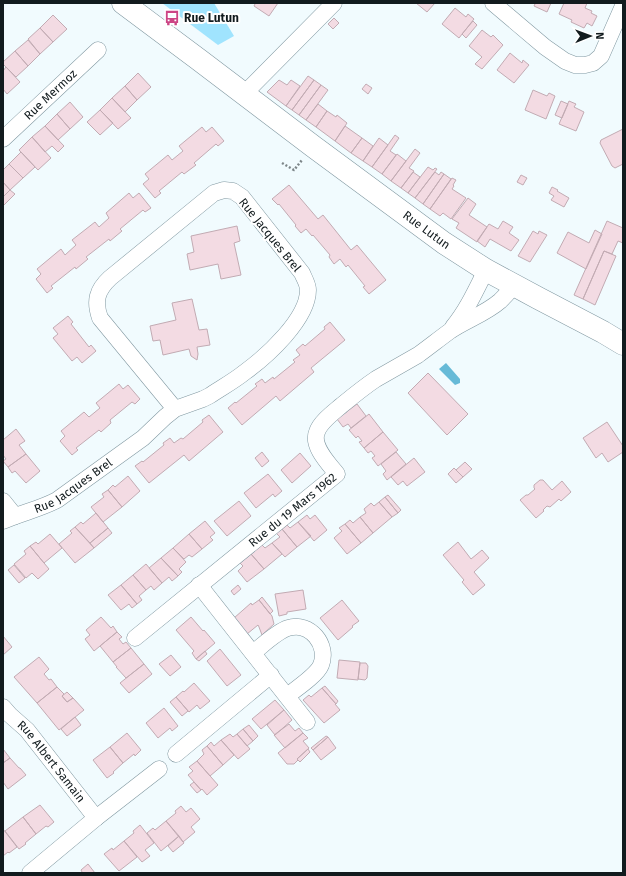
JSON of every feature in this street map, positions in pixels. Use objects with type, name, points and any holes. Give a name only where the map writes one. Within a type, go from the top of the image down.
[{"type":"main road","name":"Rue Lutun","points":[[123,3],[444,243],[486,270],[623,344]]},
{"type":"street","points":[[244,94],[334,3]]},
{"type":"street","points":[[493,3],[545,47],[565,61],[575,65],[593,63],[601,56],[623,6]]},
{"type":"street","name":"Rue Mermoz","points":[[3,139],[98,50]]},
{"type":"street","name":"Rue Jacques Brel","points":[[9,519],[58,500],[143,438],[175,409],[209,396],[247,371],[278,343],[291,328],[304,308],[307,299],[308,289],[306,281],[302,273],[242,196],[233,191],[224,190],[214,193],[110,278],[104,284],[97,300],[97,309],[100,318],[175,409]]},
{"type":"street","name":"Rue du 19 Mars 1962","points":[[135,638],[337,474],[318,448],[316,440],[317,432],[322,424],[350,398],[375,380],[434,344],[451,330],[462,317],[486,270]]},
{"type":"street","name":"Rue du 19 Mars 1962","points":[[451,330],[488,310],[500,301],[514,285]]},
{"type":"street","points":[[3,501],[9,519]]},
{"type":"street","points":[[199,586],[307,722]]},
{"type":"street","points":[[253,653],[279,632],[289,628],[300,627],[315,635],[321,643],[323,654],[321,666],[315,674],[287,696]]},
{"type":"street","points":[[176,754],[271,676]]},
{"type":"street","name":"Rue Albert Samain","points":[[3,707],[27,730],[96,818]]},
{"type":"street","points":[[30,873],[96,818],[159,769]]},
{"type":"shaded area","points":[[162,3],[214,3],[234,36],[218,45]]},
{"type":"shaded area","points":[[446,363],[460,379],[460,383],[455,385],[439,369]]},
{"type":"building","points":[[254,3],[278,3],[269,16],[254,6]]},
{"type":"building","points":[[416,3],[435,3],[427,12]]},
{"type":"building","points":[[533,3],[551,3],[547,12],[534,6],[535,4]]},
{"type":"building","points":[[564,3],[587,3],[585,8],[592,11],[591,13],[597,16],[592,26],[587,23],[584,28],[559,14]]},
{"type":"building","points":[[455,8],[466,17],[468,14],[474,19],[459,38],[442,24]]},
{"type":"building","points":[[53,15],[67,29],[53,42],[40,28]]},
{"type":"building","points":[[334,18],[339,23],[333,29],[328,24]]},
{"type":"building","points":[[473,21],[477,25],[466,38],[462,34]]},
{"type":"building","points":[[40,28],[53,42],[40,54],[28,39]]},
{"type":"building","points":[[482,30],[491,37],[493,35],[503,45],[482,69],[475,64],[482,57],[469,46]]},
{"type":"building","points":[[28,40],[40,54],[28,66],[15,51]]},
{"type":"building","points":[[15,51],[28,66],[16,77],[3,64],[3,62]]},
{"type":"building","points":[[510,53],[522,63],[523,60],[529,65],[514,83],[497,70]]},
{"type":"building","points":[[6,67],[20,82],[7,94],[3,89],[3,71]]},
{"type":"building","points":[[138,73],[151,87],[137,100],[125,86]]},
{"type":"building","points":[[308,76],[314,80],[292,110],[286,106]]},
{"type":"building","points":[[279,80],[287,85],[291,80],[300,86],[286,106],[267,92]]},
{"type":"building","points":[[314,80],[321,85],[299,115],[292,110]]},
{"type":"building","points":[[366,84],[372,88],[368,94],[362,89]]},
{"type":"building","points":[[321,85],[328,90],[306,120],[299,115]]},
{"type":"building","points":[[125,86],[137,100],[125,112],[112,98]]},
{"type":"building","points":[[533,90],[547,96],[549,93],[555,96],[546,119],[525,110]]},
{"type":"building","points":[[112,98],[131,118],[118,129],[100,110]]},
{"type":"building","points":[[561,101],[568,104],[562,118],[555,115]]},
{"type":"building","points":[[569,101],[576,104],[574,107],[584,112],[576,131],[559,124]]},
{"type":"building","points":[[70,102],[83,117],[70,129],[57,114]]},
{"type":"building","points":[[318,104],[327,111],[316,127],[306,120]]},
{"type":"building","points":[[100,110],[113,123],[100,135],[87,122]]},
{"type":"building","points":[[327,111],[336,117],[337,115],[347,123],[335,141],[316,127]]},
{"type":"building","points":[[57,114],[70,129],[58,140],[45,126]]},
{"type":"building","points":[[45,126],[64,146],[58,152],[52,146],[45,152],[32,137]]},
{"type":"building","points":[[345,126],[362,138],[351,153],[335,141]]},
{"type":"building","points":[[202,127],[206,132],[212,127],[224,141],[218,146],[216,144],[194,163],[196,165],[184,174],[182,172],[159,191],[161,193],[155,198],[143,184],[149,179],[145,174],[168,155],[172,160],[183,151],[179,146]]},
{"type":"building","points":[[623,129],[623,164],[615,168],[612,166],[600,143],[601,140]]},
{"type":"building","points":[[395,135],[399,138],[390,151],[396,155],[382,174],[372,167]]},
{"type":"building","points":[[32,137],[51,158],[38,170],[19,150]]},
{"type":"building","points":[[362,138],[373,146],[363,161],[351,153]]},
{"type":"building","points":[[379,138],[388,145],[372,167],[363,161]]},
{"type":"building","points":[[415,149],[420,153],[409,168],[414,171],[401,188],[391,181]]},
{"type":"building","points":[[21,152],[35,167],[23,178],[9,164]]},
{"type":"building","points":[[397,154],[406,161],[391,181],[382,174]]},
{"type":"building","points":[[9,164],[23,178],[10,190],[3,182],[3,170]]},
{"type":"building","points":[[428,167],[433,170],[435,168],[437,169],[415,198],[408,193]]},
{"type":"building","points":[[413,172],[420,177],[408,193],[401,188]]},
{"type":"building","points":[[435,172],[439,175],[441,172],[444,174],[423,204],[415,198]]},
{"type":"building","points":[[444,174],[451,179],[430,209],[423,204]]},
{"type":"building","points":[[521,175],[527,178],[523,185],[517,182]]},
{"type":"building","points":[[452,178],[456,180],[452,189],[466,198],[451,219],[443,213],[440,216],[430,209]]},
{"type":"building","points":[[3,182],[10,190],[3,197]]},
{"type":"building","points":[[289,185],[318,219],[323,215],[351,250],[357,245],[386,280],[369,294],[363,287],[365,286],[348,265],[346,267],[340,259],[334,264],[329,257],[330,255],[313,235],[312,236],[306,229],[301,233],[279,204],[278,205],[272,199]]},
{"type":"building","points":[[552,187],[569,198],[564,207],[551,200],[554,196],[549,193]]},
{"type":"building","points":[[10,190],[15,194],[3,206],[3,197]]},
{"type":"building","points":[[129,193],[133,198],[139,193],[151,208],[145,212],[143,210],[120,229],[122,231],[110,241],[109,239],[86,257],[88,259],[76,269],[75,267],[51,286],[53,288],[47,293],[36,279],[41,274],[37,269],[61,249],[65,255],[76,245],[72,240],[95,222],[99,227],[109,218],[106,213]]},
{"type":"building","points":[[468,198],[476,204],[469,215],[487,227],[477,242],[456,228],[459,223],[452,219]]},
{"type":"building","points":[[503,221],[513,227],[509,233],[519,240],[511,251],[490,239],[485,247],[477,241],[489,224],[498,229]]},
{"type":"building","points":[[607,221],[623,228],[623,243],[618,241],[612,254],[604,251],[583,299],[574,295]]},
{"type":"building","points":[[237,226],[240,241],[234,243],[241,275],[221,279],[218,264],[190,270],[187,254],[194,252],[191,236]]},
{"type":"building","points":[[595,230],[602,234],[586,269],[557,253],[568,232],[589,243]]},
{"type":"building","points":[[533,231],[538,234],[539,231],[547,235],[530,262],[518,256]]},
{"type":"building","points":[[604,251],[616,256],[595,305],[583,299]]},
{"type":"building","points":[[192,299],[199,330],[207,329],[210,345],[197,347],[197,360],[191,356],[189,349],[163,355],[160,340],[153,341],[150,326],[176,320],[172,303]]},
{"type":"building","points":[[68,316],[73,322],[71,324],[89,347],[91,345],[96,351],[82,363],[77,357],[72,361],[53,338],[58,334],[53,328]]},
{"type":"building","points":[[330,322],[345,340],[311,368],[314,372],[280,401],[276,396],[242,425],[228,408],[257,386],[255,384],[262,379],[265,383],[273,377],[274,379],[295,362],[293,360],[300,355],[296,350],[303,344],[305,346],[325,329],[324,327]]},
{"type":"building","points":[[428,373],[468,414],[447,435],[408,393]]},
{"type":"building","points":[[119,384],[123,389],[128,385],[140,399],[135,404],[132,402],[110,420],[111,423],[101,432],[99,430],[76,448],[78,450],[72,455],[60,441],[65,436],[61,431],[84,412],[89,417],[100,408],[96,403]]},
{"type":"building","points":[[357,404],[366,416],[351,428],[348,424],[343,427],[337,419]]},
{"type":"building","points":[[369,414],[383,432],[364,448],[359,442],[362,441],[358,436],[356,438],[349,430]]},
{"type":"building","points":[[209,415],[223,432],[189,461],[184,455],[149,483],[135,466],[142,461],[143,462],[164,445],[163,443],[170,438],[174,443],[181,438],[183,439]]},
{"type":"building","points":[[607,422],[623,446],[623,452],[608,462],[602,453],[596,458],[583,438]]},
{"type":"building","points":[[16,429],[25,441],[19,445],[26,454],[8,467],[3,461],[6,459],[3,455],[3,440]]},
{"type":"building","points":[[383,432],[398,450],[378,466],[372,458],[375,456],[371,451],[368,453],[364,448]]},
{"type":"building","points":[[262,452],[269,461],[262,467],[255,458]]},
{"type":"building","points":[[396,452],[406,464],[387,480],[383,474],[386,471],[381,464]]},
{"type":"building","points":[[300,453],[311,466],[292,483],[281,470]]},
{"type":"building","points":[[26,454],[40,471],[26,483],[15,471],[12,473],[8,467]]},
{"type":"building","points":[[414,458],[425,472],[407,486],[403,481],[398,485],[391,477]]},
{"type":"building","points":[[465,462],[472,469],[463,477],[456,470]]},
{"type":"building","points":[[454,468],[463,477],[456,483],[448,474]]},
{"type":"building","points":[[268,474],[282,491],[275,497],[273,494],[256,508],[244,493]]},
{"type":"building","points":[[128,476],[140,491],[122,507],[108,490],[113,485],[115,487]]},
{"type":"building","points":[[540,480],[543,480],[552,490],[562,481],[571,492],[561,501],[559,499],[550,507],[547,506],[536,518],[520,500],[535,489],[534,485]]},
{"type":"building","points":[[108,490],[122,507],[103,522],[91,507],[104,497],[102,494]]},
{"type":"building","points":[[388,495],[401,510],[398,513],[385,497]]},
{"type":"building","points":[[385,497],[398,513],[392,517],[379,502]]},
{"type":"building","points":[[239,501],[251,516],[227,536],[214,521]]},
{"type":"building","points":[[379,502],[392,517],[373,533],[360,517],[366,513],[364,509],[371,503],[374,506]]},
{"type":"building","points":[[96,513],[108,528],[90,543],[75,527],[81,522],[83,524]]},
{"type":"building","points":[[307,515],[310,519],[315,515],[327,530],[314,541],[298,522]]},
{"type":"building","points":[[360,517],[373,533],[361,543],[345,524],[350,520],[353,523]]},
{"type":"building","points":[[205,521],[215,533],[210,537],[213,540],[202,549],[189,534]]},
{"type":"building","points":[[298,522],[311,536],[297,547],[282,529],[287,525],[290,528]]},
{"type":"building","points":[[345,524],[361,543],[347,554],[334,538],[342,531],[339,528]]},
{"type":"building","points":[[75,527],[94,548],[75,563],[59,544],[72,533],[70,531]]},
{"type":"building","points":[[108,528],[112,533],[94,548],[90,543]]},
{"type":"building","points":[[282,529],[297,547],[285,557],[272,543],[280,537],[276,533]]},
{"type":"building","points":[[50,534],[62,548],[44,563],[30,546],[36,542],[38,544]]},
{"type":"building","points":[[189,534],[202,549],[192,557],[189,555],[184,559],[173,548]]},
{"type":"building","points":[[458,542],[471,559],[482,550],[489,558],[474,572],[485,585],[473,595],[462,582],[464,580],[443,555]]},
{"type":"building","points":[[272,543],[282,554],[264,569],[251,554],[262,545],[265,548]]},
{"type":"building","points":[[30,546],[49,569],[38,579],[32,573],[26,578],[14,564],[26,554],[24,551]]},
{"type":"building","points":[[173,548],[186,562],[179,569],[182,572],[178,576],[161,558]]},
{"type":"building","points":[[251,554],[264,569],[247,582],[238,571],[243,566],[240,563]]},
{"type":"building","points":[[161,558],[178,576],[172,581],[169,577],[162,583],[149,568]]},
{"type":"building","points":[[146,564],[162,583],[154,590],[151,586],[146,590],[133,575]]},
{"type":"building","points":[[14,565],[25,578],[19,583],[8,570]]},
{"type":"building","points":[[133,575],[146,590],[139,596],[142,600],[137,604],[121,585]]},
{"type":"building","points":[[121,585],[137,604],[132,608],[129,604],[121,610],[108,595]]},
{"type":"building","points":[[238,585],[241,589],[234,595],[231,591]]},
{"type":"building","points":[[303,590],[306,609],[287,612],[287,614],[279,616],[275,594]]},
{"type":"building","points":[[262,597],[273,611],[270,614],[259,600]]},
{"type":"building","points":[[259,600],[272,616],[274,624],[262,635],[258,625],[247,634],[234,618],[251,603],[252,605]]},
{"type":"building","points":[[342,600],[359,621],[338,640],[320,618]]},
{"type":"building","points":[[101,617],[111,628],[113,626],[117,632],[94,651],[85,639],[90,635],[86,630]]},
{"type":"building","points":[[191,617],[215,643],[196,659],[192,653],[194,651],[176,630]]},
{"type":"building","points":[[117,632],[122,637],[119,639],[123,644],[126,642],[131,648],[113,662],[100,646]]},
{"type":"building","points":[[3,636],[12,647],[3,655]]},
{"type":"building","points":[[131,648],[144,664],[126,678],[113,662]]},
{"type":"building","points":[[220,649],[241,675],[227,686],[207,661]]},
{"type":"building","points":[[205,651],[207,654],[199,661],[196,659]]},
{"type":"building","points":[[171,655],[181,667],[170,676],[159,664]]},
{"type":"building","points":[[39,657],[49,669],[44,674],[49,680],[51,679],[57,687],[37,703],[14,677]]},
{"type":"building","points":[[339,660],[360,662],[358,680],[337,678]]},
{"type":"building","points":[[360,663],[366,663],[368,666],[367,678],[365,680],[358,679]]},
{"type":"building","points":[[144,664],[152,674],[129,693],[120,683]]},
{"type":"building","points":[[194,683],[210,701],[200,709],[197,705],[189,712],[176,697]]},
{"type":"building","points":[[325,686],[338,701],[336,704],[322,688]]},
{"type":"building","points":[[57,687],[64,694],[62,696],[67,702],[73,698],[84,710],[59,730],[37,703]]},
{"type":"building","points":[[322,688],[340,710],[324,723],[303,700],[309,695],[311,697]]},
{"type":"building","points":[[67,692],[73,698],[67,702],[62,696]]},
{"type":"building","points":[[176,697],[188,711],[182,716],[170,702]]},
{"type":"building","points":[[275,700],[284,710],[261,729],[252,719]]},
{"type":"building","points":[[164,708],[178,726],[172,731],[170,728],[158,738],[146,723]]},
{"type":"building","points":[[284,710],[292,720],[275,735],[267,725]]},
{"type":"building","points":[[75,717],[81,725],[67,736],[61,729]]},
{"type":"building","points":[[289,724],[295,731],[299,728],[303,733],[285,748],[274,735]]},
{"type":"building","points":[[249,725],[258,736],[253,741],[243,729]]},
{"type":"building","points":[[243,729],[253,741],[247,746],[237,734]]},
{"type":"building","points":[[127,733],[141,750],[135,756],[134,754],[123,763],[110,747]]},
{"type":"building","points":[[303,733],[308,738],[303,741],[309,748],[297,759],[298,760],[294,764],[287,764],[278,753]]},
{"type":"building","points":[[230,734],[233,737],[237,734],[250,749],[238,759],[221,740]]},
{"type":"building","points":[[326,736],[328,737],[313,750],[311,748]]},
{"type":"building","points":[[328,737],[336,748],[321,760],[313,750]]},
{"type":"building","points":[[221,740],[234,755],[223,765],[207,746],[211,742],[214,746]]},
{"type":"building","points":[[207,746],[223,765],[210,776],[197,761],[204,754],[202,750]]},
{"type":"building","points":[[110,747],[123,763],[107,778],[93,760]]},
{"type":"building","points":[[3,749],[10,758],[3,763]]},
{"type":"building","points":[[308,749],[310,752],[300,762],[297,759]]},
{"type":"building","points":[[10,758],[26,775],[8,789],[3,782],[3,763]]},
{"type":"building","points":[[197,761],[218,785],[207,795],[188,775],[193,771],[189,767]]},
{"type":"building","points":[[194,782],[201,790],[197,793],[190,785]]},
{"type":"building","points":[[40,805],[54,822],[36,834],[23,817]]},
{"type":"building","points":[[181,806],[186,812],[191,808],[200,819],[191,827],[195,832],[183,842],[166,821],[176,813],[175,811]]},
{"type":"building","points":[[23,817],[36,834],[19,849],[5,831]]},
{"type":"building","points":[[166,821],[179,836],[161,851],[147,833],[153,828],[155,830]]},
{"type":"building","points":[[140,825],[154,843],[145,850],[150,856],[142,862],[124,841],[134,833],[133,831]]},
{"type":"building","points":[[3,829],[17,847],[3,856]]},
{"type":"building","points":[[179,836],[184,843],[173,852],[168,846]]},
{"type":"building","points":[[124,841],[137,857],[119,871],[104,854],[112,848],[113,850]]},
{"type":"building","points":[[88,864],[95,873],[81,873],[81,870]]},
{"type":"place","name":"Rue Lutun","points":[[172,18]]}]
